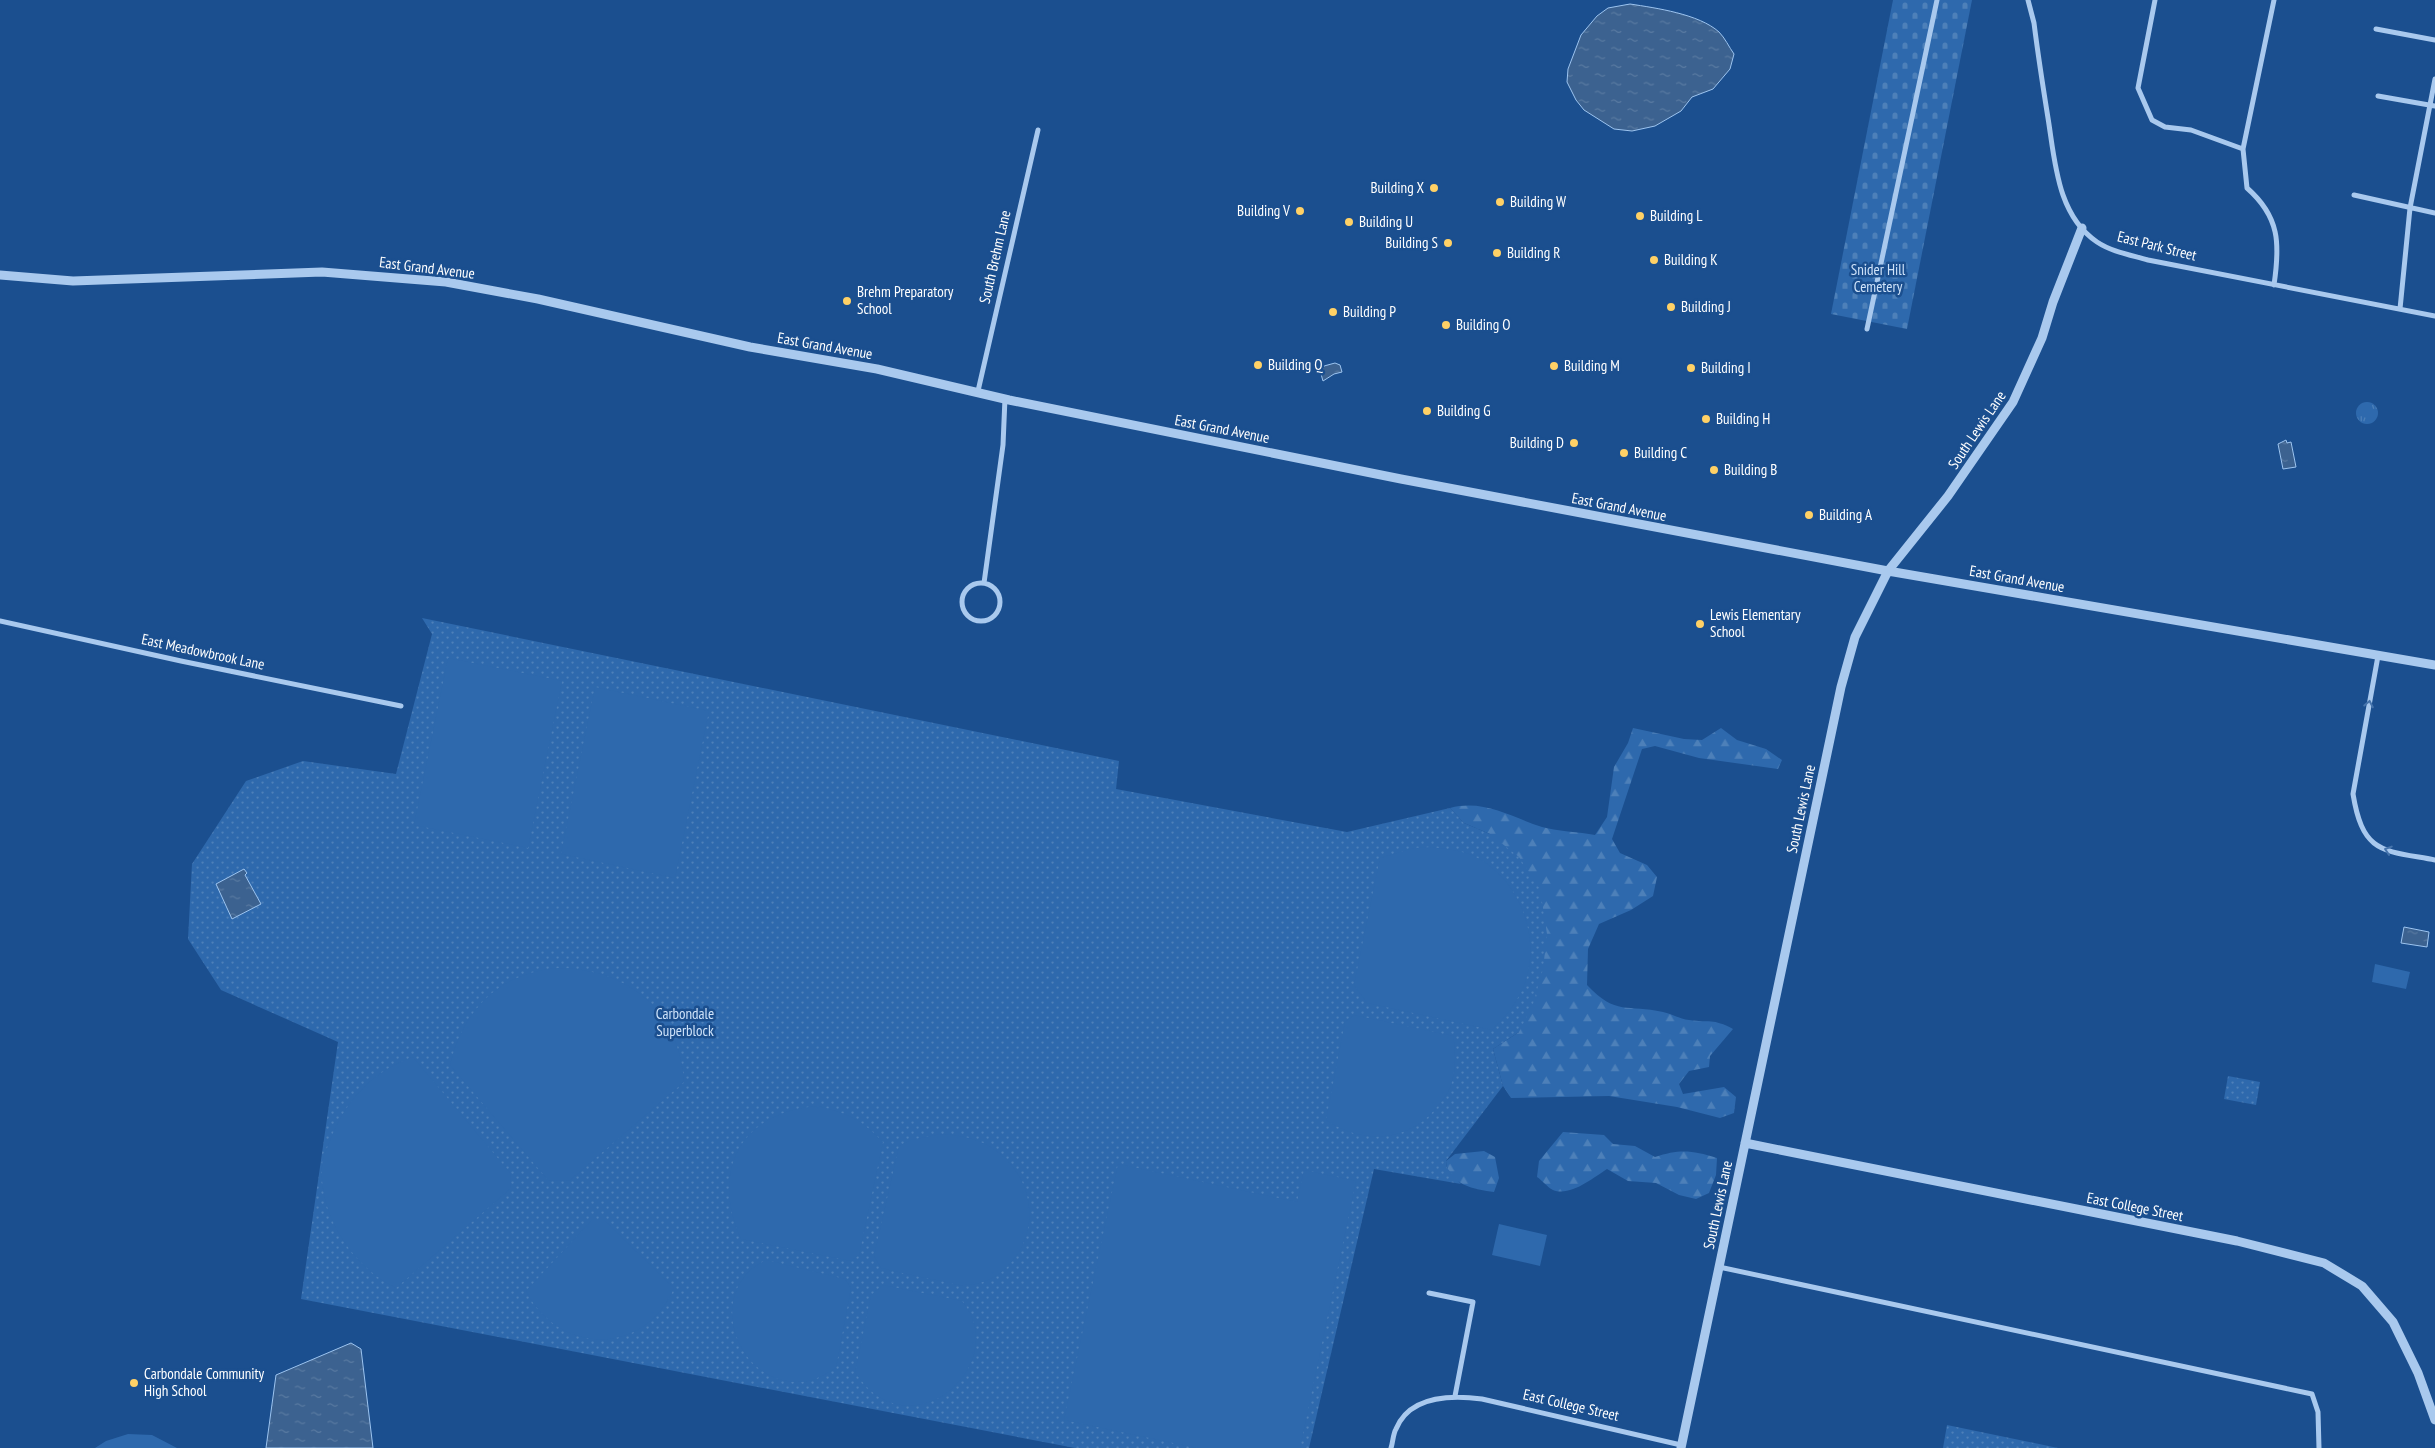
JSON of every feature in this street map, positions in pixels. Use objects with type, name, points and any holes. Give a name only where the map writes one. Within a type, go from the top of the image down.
[{"type":"street","points":[[1867,330],[1937,0]]},
{"type":"street","name":"East Park Street","points":[[2028,0],[2034,24],[2058,181],[2072,215],[2082,228],[2098,242],[2122,253],[2435,316]]},
{"type":"street","points":[[2155,0],[2138,88],[2152,120],[2165,127],[2191,130],[2243,149]]},
{"type":"street","points":[[2274,0],[2243,149],[2247,188],[2264,202],[2274,227],[2278,251],[2274,285]]},
{"type":"street","points":[[2376,29],[2435,40]]},
{"type":"street","points":[[2400,309],[2410,208],[2433,106],[2435,79]]},
{"type":"street","points":[[2378,96],[2433,106]]},
{"type":"street","name":"South Brehm Lane","points":[[978,391],[1038,130]]},
{"type":"street","points":[[2354,195],[2435,213]]},
{"type":"street","name":"South Lewis Lane","points":[[1681,1446],[1841,687],[1856,637],[1888,571],[1948,496],[2013,402],[2042,338],[2053,302],[2082,228]]},
{"type":"street","name":"East Grand Avenue","points":[[0,274],[73,281],[322,272],[446,282],[538,299],[750,346],[877,369],[1005,398],[1399,479],[1888,571],[2435,665]]},
{"type":"street","points":[[984,583],[1004,445],[1005,398]]},
{"type":"street","points":[[984,583],[998,592],[1000,603],[995,615],[990,619],[976,621],[965,614],[961,601],[963,594],[972,585],[984,583]]},
{"type":"street","name":"East Meadowbrook Lane","points":[[0,621],[181,661],[401,706]]},
{"type":"street","points":[[2378,656],[2353,794],[2356,814],[2362,828],[2373,842],[2384,850],[2435,860]]},
{"type":"street","name":"East College Street","points":[[1745,1143],[2237,1241],[2324,1263],[2362,1286],[2393,1322],[2418,1373],[2435,1420]]},
{"type":"street","points":[[1719,1267],[2312,1394],[2318,1412],[2319,1448]]},
{"type":"street","points":[[1429,1293],[1472,1302],[1454,1396]]},
{"type":"street","name":"East College Street","points":[[1391,1448],[1396,1429],[1420,1403],[1454,1396],[1482,1399],[1681,1446]]},
{"type":"green space","name":"Snider Hill Cemetery","points":[[1893,0],[1972,0],[1907,329],[1831,314]]},
{"type":"green space","points":[[2367,402],[2375,405],[2378,413],[2375,421],[2367,424],[2359,421],[2356,413],[2359,405]]},
{"type":"green space","name":"Carbondale Superblock","points":[[422,618],[1119,761],[1116,789],[1347,832],[1450,808],[1464,823],[1490,834],[1519,857],[1540,889],[1547,934],[1543,969],[1533,1004],[1519,1032],[1493,1049],[1503,1086],[1446,1161],[1447,1168],[1461,1184],[1374,1169],[1309,1448],[1075,1448],[301,1299],[338,1042],[221,990],[188,939],[192,864],[246,781],[303,761],[396,774],[432,634]]},
{"type":"green space","points":[[448,658],[562,681],[528,848],[414,825]]},
{"type":"green space","points":[[595,687],[709,711],[675,878],[561,854]]},
{"type":"green space","points":[[1633,728],[1684,739],[1702,740],[1721,728],[1737,740],[1766,749],[1782,760],[1778,769],[1699,758],[1655,746],[1642,749],[1612,839],[1620,853],[1647,865],[1657,877],[1653,896],[1631,910],[1599,924],[1588,949],[1587,985],[1606,1001],[1622,1007],[1663,1012],[1696,1021],[1716,1022],[1733,1029],[1710,1056],[1709,1067],[1689,1071],[1679,1084],[1683,1094],[1724,1087],[1736,1097],[1734,1113],[1720,1118],[1677,1107],[1609,1096],[1511,1098],[1503,1086],[1493,1049],[1519,1032],[1490,834],[1464,823],[1450,808],[1462,806],[1486,807],[1547,828],[1595,835],[1607,817],[1614,767],[1628,743]]},
{"type":"green space","points":[[1432,847],[1469,854],[1487,864],[1503,878],[1515,894],[1524,913],[1529,933],[1530,954],[1527,974],[1520,994],[1514,1004],[1492,1030],[1367,1003],[1354,985],[1380,858],[1414,848]]},
{"type":"green space","points":[[2375,964],[2410,972],[2406,989],[2372,982]]},
{"type":"green space","points":[[559,968],[584,970],[607,976],[628,986],[646,999],[661,1015],[672,1034],[680,1057],[684,1082],[569,1181],[548,1180],[450,1065],[464,1027],[487,997],[519,977],[538,971]]},
{"type":"green space","points":[[1354,1015],[1453,1036],[1455,1061],[1450,1088],[1445,1097],[1425,1120],[1412,1128],[1398,1134],[1369,1136],[1340,1128],[1326,1120],[1345,1022]]},
{"type":"green space","points":[[413,1057],[511,1174],[510,1189],[396,1288],[380,1279],[366,1267],[342,1238],[326,1204],[322,1163],[337,1124],[353,1099],[374,1078]]},
{"type":"green space","points":[[2228,1076],[2260,1082],[2256,1105],[2224,1099]]},
{"type":"green space","points":[[817,1106],[837,1111],[853,1118],[868,1128],[883,1142],[859,1255],[851,1261],[741,1239],[732,1214],[729,1190],[731,1169],[739,1149],[751,1133],[769,1120],[791,1111]]},
{"type":"green space","points":[[1563,1132],[1604,1135],[1613,1144],[1635,1146],[1655,1157],[1679,1152],[1708,1155],[1717,1158],[1716,1175],[1709,1193],[1696,1199],[1679,1195],[1656,1183],[1628,1181],[1607,1169],[1574,1189],[1567,1191],[1553,1190],[1537,1177],[1539,1161]]},
{"type":"green space","points":[[941,1134],[974,1140],[985,1144],[1000,1154],[1012,1166],[1021,1180],[1027,1196],[1029,1212],[1028,1229],[1023,1245],[1009,1265],[998,1275],[971,1285],[959,1285],[881,1268],[874,1256],[899,1146],[911,1140]]},
{"type":"green space","points":[[1484,1151],[1495,1157],[1499,1178],[1494,1192],[1479,1190],[1457,1180],[1451,1175],[1446,1161],[1455,1154]]},
{"type":"green space","points":[[1118,1164],[1297,1202],[1304,1170],[1356,1181],[1300,1448],[1197,1448],[1064,1420]]},
{"type":"green space","points":[[592,1220],[604,1220],[674,1288],[660,1311],[643,1327],[623,1336],[601,1339],[579,1336],[559,1327],[541,1312],[526,1291]]},
{"type":"green space","points":[[1499,1224],[1547,1235],[1540,1266],[1492,1255]]},
{"type":"green space","points":[[766,1260],[845,1279],[851,1288],[836,1368],[808,1381],[783,1380],[763,1371],[747,1356],[736,1336],[732,1315],[735,1293],[746,1274]]},
{"type":"green space","points":[[883,1285],[962,1301],[973,1321],[976,1343],[971,1363],[959,1382],[943,1396],[923,1404],[901,1405],[875,1395],[855,1373],[871,1295]]},
{"type":"green space","points":[[1947,1425],[2058,1448],[1943,1448]]},
{"type":"green space","points":[[128,1434],[152,1435],[177,1448],[95,1448],[106,1441]]},
{"type":"water","points":[[1630,4],[1677,13],[1700,21],[1719,32],[1734,54],[1730,69],[1713,89],[1692,97],[1681,111],[1655,126],[1632,131],[1614,129],[1584,110],[1576,100],[1567,82],[1568,69],[1581,35],[1597,16],[1608,8]]},
{"type":"water","points":[[1335,363],[1340,365],[1342,372],[1334,374],[1323,381],[1321,374],[1324,366]]},
{"type":"water","points":[[2286,440],[2287,443],[2291,442],[2296,467],[2283,469],[2278,444]]},
{"type":"water","points":[[244,869],[247,873],[245,875],[261,904],[232,919],[216,884]]},
{"type":"water","points":[[2404,927],[2429,932],[2427,947],[2401,943]]},
{"type":"water","points":[[351,1343],[361,1349],[373,1448],[266,1448],[276,1375]]},
{"type":"place","name":"Building X","points":[[1434,188]]},
{"type":"place","name":"Building W","points":[[1500,202]]},
{"type":"place","name":"Building V","points":[[1300,211]]},
{"type":"place","name":"Building L","points":[[1640,216]]},
{"type":"place","name":"Building U","points":[[1349,222]]},
{"type":"place","name":"Building S","points":[[1448,243]]},
{"type":"place","name":"Building R","points":[[1497,253]]},
{"type":"place","name":"Building K","points":[[1654,260]]},
{"type":"place","name":"Brehm Preparatory School","points":[[847,301]]},
{"type":"place","name":"Building J","points":[[1671,307]]},
{"type":"place","name":"Building P","points":[[1333,312]]},
{"type":"place","name":"Building O","points":[[1446,325]]},
{"type":"place","name":"Building Q","points":[[1258,365]]},
{"type":"place","name":"Building M","points":[[1554,366]]},
{"type":"place","name":"Building I","points":[[1691,368]]},
{"type":"place","name":"Building G","points":[[1427,411]]},
{"type":"place","name":"Building H","points":[[1706,419]]},
{"type":"place","name":"Building D","points":[[1574,443]]},
{"type":"place","name":"Building C","points":[[1624,453]]},
{"type":"place","name":"Building B","points":[[1714,470]]},
{"type":"place","name":"Building A","points":[[1809,515]]},
{"type":"place","name":"Lewis Elementary School","points":[[1700,624]]},
{"type":"place","name":"Carbondale Community High School","points":[[134,1383]]}]
